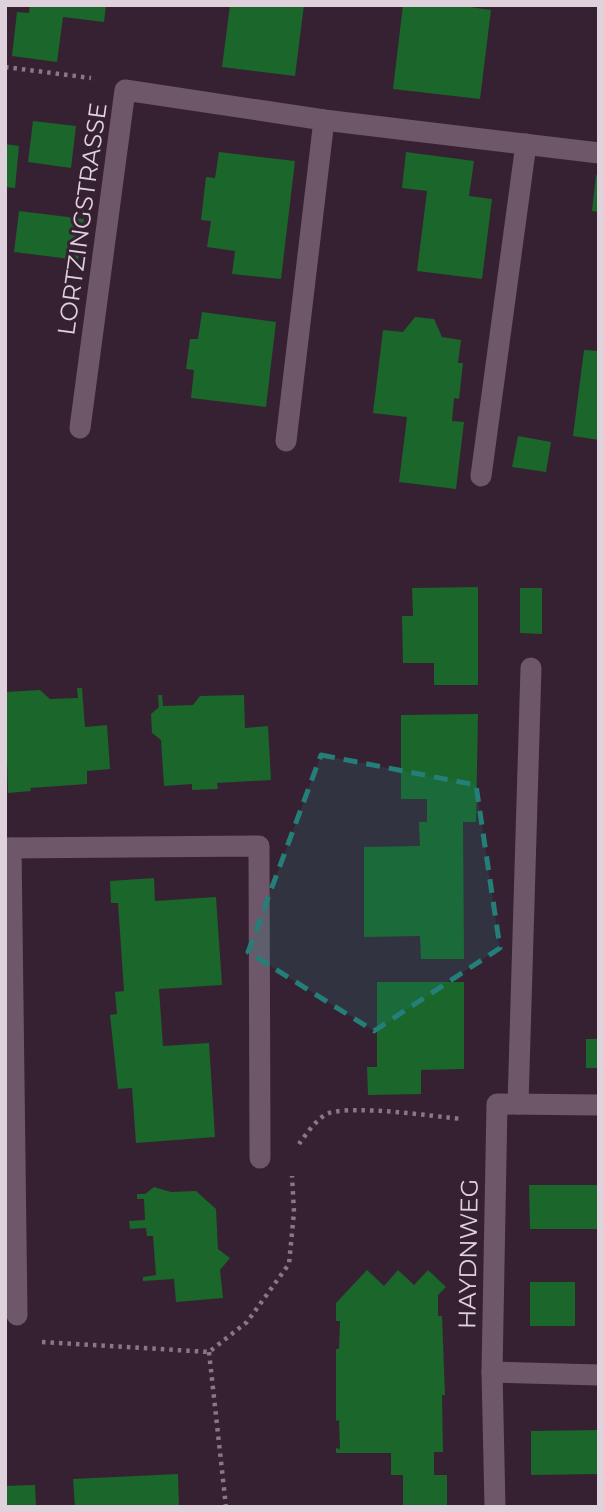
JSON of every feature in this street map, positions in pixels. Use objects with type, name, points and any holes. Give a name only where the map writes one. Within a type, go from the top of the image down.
[{"type":"street","name":"LORTZINGSTRASSE","points":[[80,428],[125,90],[324,120],[599,153]]},
{"type":"street","points":[[286,441],[324,120]]},
{"type":"street","points":[[481,475],[526,145]]},
{"type":"street","name":"HAYDNWEG","points":[[495,1507],[492,1372],[531,668]]},
{"type":"street","points":[[17,1315],[8,848],[259,846],[260,1157]]},
{"type":"street","points":[[507,1104],[599,1105]]},
{"type":"street","points":[[492,1372],[599,1375]]},
{"type":"path","points":[[5,67],[89,78],[125,90]]},
{"type":"path","points":[[32,1341],[209,1352],[247,1322],[289,1264],[294,1212],[291,1158],[307,1133],[328,1113],[371,1111],[470,1119],[507,1104]]},
{"type":"path","points":[[260,1157],[291,1158]]},
{"type":"path","points":[[209,1352],[226,1507]]},
{"type":"highlighted area","points":[[321,755],[476,785],[500,948],[374,1031],[248,952]]},
{"type":"building","points":[[30,5],[106,5],[104,22],[63,17],[57,62],[12,56],[17,12],[29,13]]},
{"type":"building","points":[[230,5],[304,5],[295,76],[222,67]]},
{"type":"building","points":[[403,5],[456,5],[491,10],[480,99],[393,89]]},
{"type":"building","points":[[33,121],[76,126],[71,168],[28,162]]},
{"type":"building","points":[[5,144],[19,146],[15,188],[5,187]]},
{"type":"building","points":[[219,152],[295,161],[281,279],[232,274],[235,251],[207,247],[211,221],[201,220],[206,177],[215,178]]},
{"type":"building","points":[[406,152],[474,161],[469,196],[492,199],[482,279],[417,271],[427,191],[402,188]]},
{"type":"building","points":[[596,175],[599,176],[599,212],[592,211]]},
{"type":"building","points":[[19,211],[84,219],[78,260],[14,252]]},
{"type":"building","points":[[202,312],[276,322],[266,407],[191,398],[194,370],[186,369],[190,339],[198,339]]},
{"type":"building","points":[[415,317],[434,319],[442,337],[461,340],[458,363],[463,363],[459,399],[454,398],[452,421],[464,422],[456,489],[399,482],[407,417],[373,413],[383,330],[403,332]]},
{"type":"building","points":[[584,350],[599,351],[599,440],[573,436]]},
{"type":"building","points":[[518,436],[551,442],[546,472],[512,467]]},
{"type":"building","points":[[478,587],[478,685],[434,685],[434,663],[403,663],[402,616],[413,616],[412,588]]},
{"type":"building","points":[[520,588],[542,588],[542,634],[520,633]]},
{"type":"building","points":[[77,688],[82,688],[85,727],[107,725],[110,769],[87,771],[87,784],[30,788],[31,791],[8,793],[5,692],[40,690],[50,699],[78,698]]},
{"type":"building","points":[[158,695],[162,695],[163,706],[193,705],[200,696],[244,695],[245,728],[268,726],[271,780],[217,783],[218,789],[192,790],[192,784],[164,786],[161,740],[152,733],[151,714],[159,707]]},
{"type":"building","points":[[478,714],[476,822],[463,822],[464,959],[421,959],[420,936],[364,937],[364,847],[420,846],[419,822],[427,822],[427,799],[401,799],[401,715]]},
{"type":"building","points":[[154,878],[155,901],[216,897],[222,985],[159,989],[163,1046],[209,1043],[215,1137],[136,1143],[132,1088],[118,1089],[110,1015],[117,1014],[115,992],[124,991],[118,903],[111,903],[110,881]]},
{"type":"building","points":[[377,982],[464,982],[464,1069],[421,1070],[421,1094],[368,1095],[367,1067],[377,1067]]},
{"type":"building","points":[[586,1039],[599,1039],[599,1068],[586,1068]]},
{"type":"building","points":[[529,1185],[597,1185],[599,1229],[530,1229]]},
{"type":"building","points":[[154,1187],[171,1192],[196,1191],[216,1209],[218,1249],[230,1258],[220,1270],[223,1298],[176,1302],[174,1279],[143,1281],[143,1277],[156,1275],[153,1236],[147,1236],[146,1228],[130,1229],[129,1221],[145,1220],[144,1199],[137,1199],[137,1194],[145,1194]]},
{"type":"building","points":[[367,1270],[384,1286],[398,1270],[414,1285],[428,1270],[446,1287],[438,1295],[438,1316],[442,1316],[445,1395],[442,1395],[443,1452],[434,1452],[434,1475],[447,1475],[447,1507],[403,1507],[403,1475],[391,1475],[391,1453],[336,1453],[336,1448],[340,1449],[339,1420],[336,1421],[336,1349],[339,1349],[340,1321],[336,1321],[336,1303]]},
{"type":"building","points":[[530,1282],[575,1282],[575,1326],[530,1326]]},
{"type":"building","points":[[598,1430],[598,1474],[531,1475],[531,1431]]},
{"type":"building","points":[[178,1474],[179,1507],[75,1507],[73,1479]]},
{"type":"building","points":[[35,1485],[36,1507],[5,1507],[5,1486]]}]
